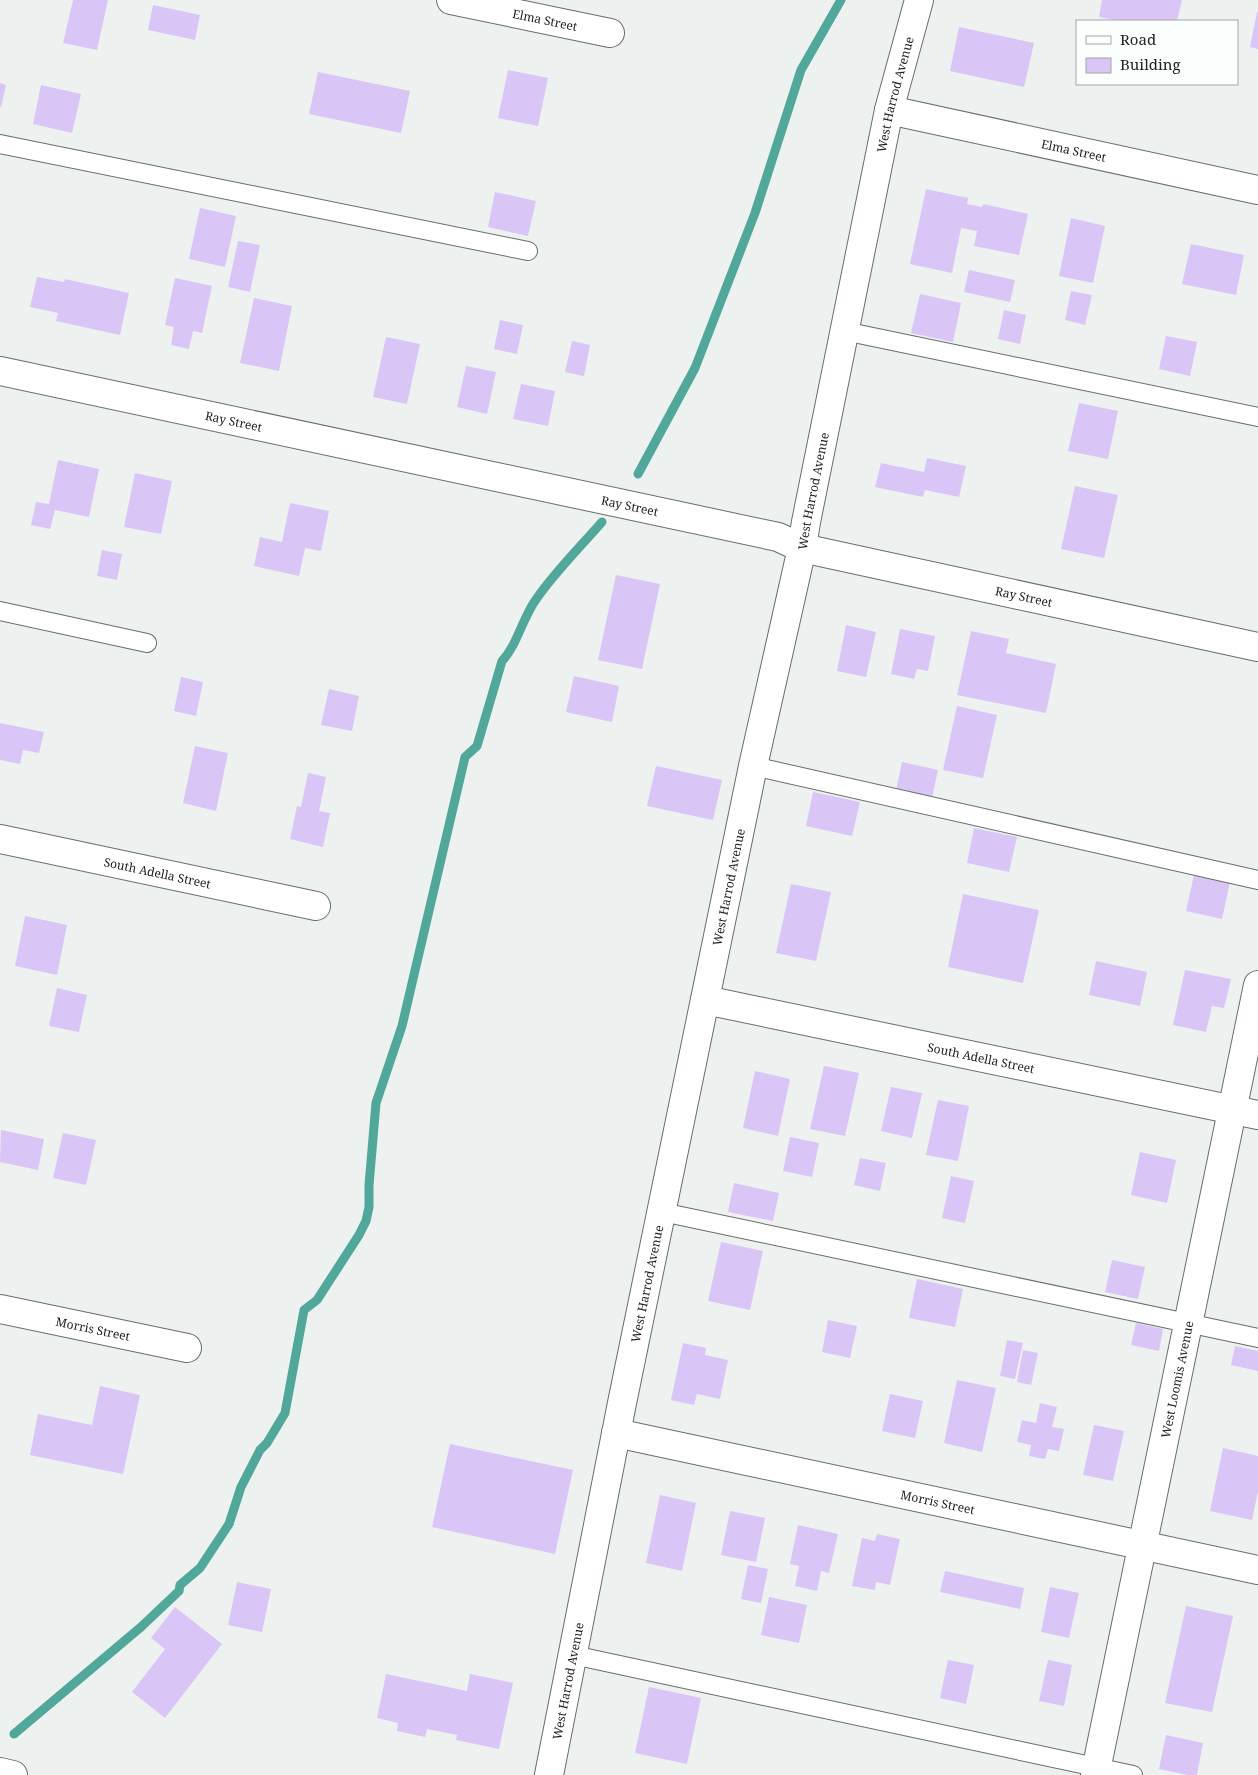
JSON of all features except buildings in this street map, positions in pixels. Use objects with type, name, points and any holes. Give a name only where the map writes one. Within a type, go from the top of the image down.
[{"type":"street","name":"Elma Street","points":[[451,0],[610,33]]},
{"type":"street","name":"West Harrod Avenue","points":[[549,1775],[616,1433],[706,1000],[752,766],[802,548],[889,110],[919,0]]},
{"type":"street","name":"Elma Street","points":[[889,110],[1258,190]]},
{"type":"street","name":"Ray Street","points":[[0,371],[778,537],[802,548],[1258,647]]},
{"type":"street","name":"South Adella Street","points":[[0,839],[316,906]]},
{"type":"street","name":"West Loomis Avenue","points":[[1096,1771],[1188,1323],[1245,1113],[1258,985]]},
{"type":"street","name":"South Adella Street","points":[[706,1000],[1245,1113]]},
{"type":"street","name":"Morris Street","points":[[0,1309],[187,1348]]},
{"type":"street","name":"Morris Street","points":[[616,1433],[1258,1570]]},
{"type":"lane","points":[[0,144],[528,251]]},
{"type":"lane","points":[[844,331],[1258,417]]},
{"type":"lane","points":[[0,611],[147,642]]},
{"type":"lane","points":[[752,766],[1258,880]]},
{"type":"lane","points":[[662,1212],[1258,1338]]},
{"type":"lane","points":[[573,1655],[1096,1771],[1133,1775]]},
{"type":"waterway","points":[[638,474],[695,368],[755,213],[801,70],[841,0]]},
{"type":"waterway","points":[[14,1734],[141,1627],[179,1591],[180,1585],[200,1568],[229,1524],[241,1487],[260,1450],[267,1443],[285,1413],[304,1310],[317,1300],[366,1221],[369,1207],[376,1103],[402,1026],[465,757],[477,746],[502,661],[512,647],[527,614],[544,588],[602,522]]}]
